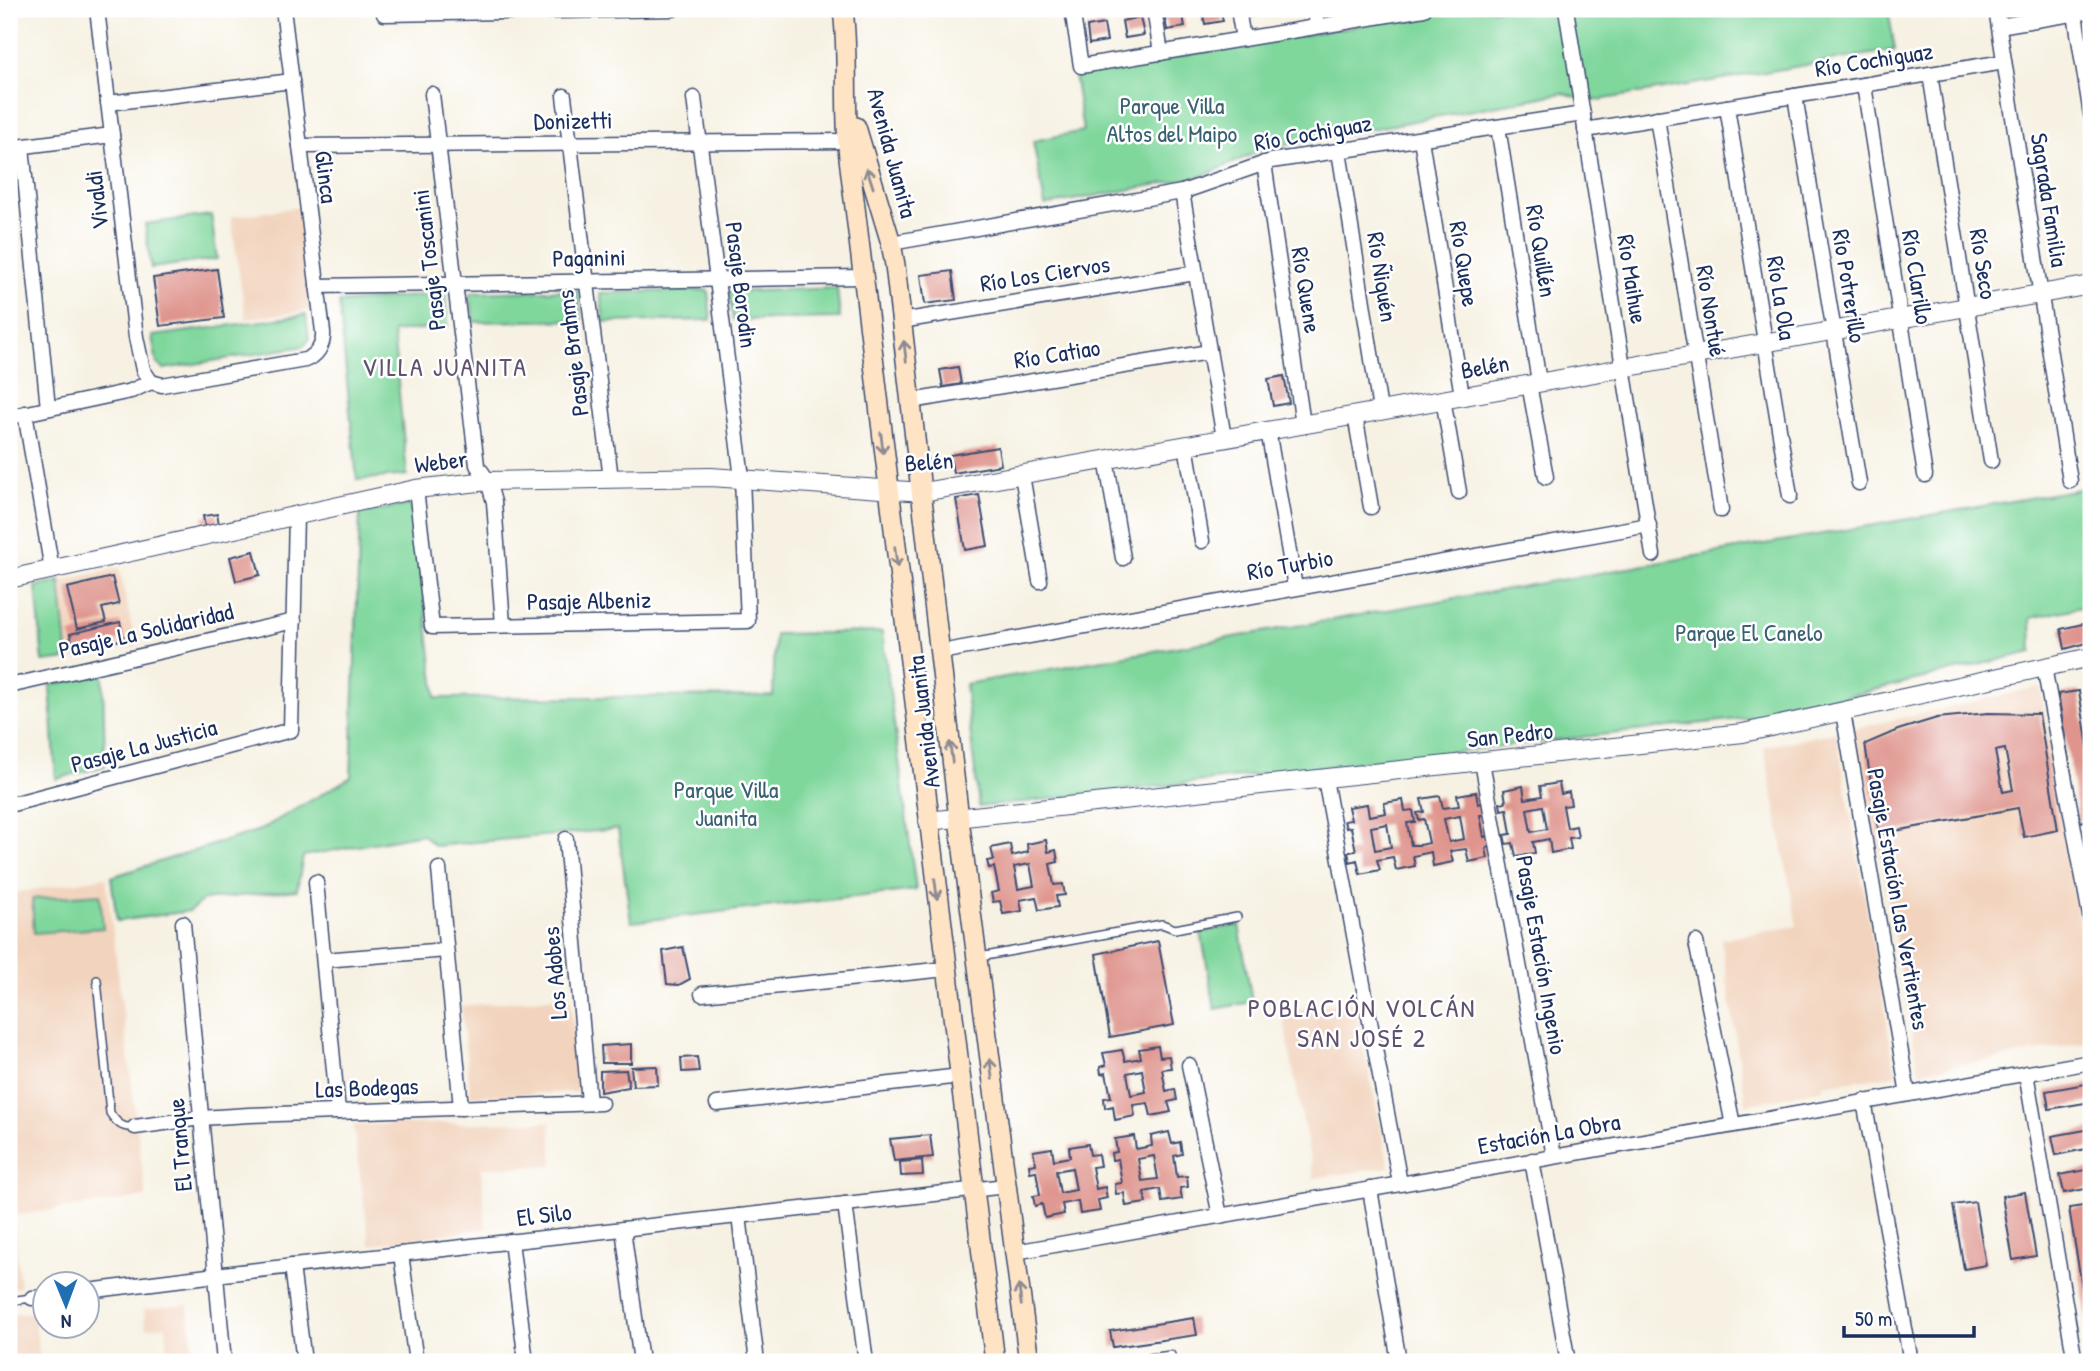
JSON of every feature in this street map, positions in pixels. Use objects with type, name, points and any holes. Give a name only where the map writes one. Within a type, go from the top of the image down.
[{"type":"main road","name":"Avenida Juanita","points":[[843,9],[848,81],[847,141],[862,277],[995,1362]]},
{"type":"main road","name":"Avenida Juanita","points":[[848,81],[862,150],[891,243],[977,958],[1029,1362]]},
{"type":"street","name":"Vivaldi","points":[[97,9],[136,337],[143,370],[151,382]]},
{"type":"street","name":"Glinca","points":[[151,382],[162,385],[305,360],[319,350],[323,338],[282,9]]},
{"type":"street","points":[[1072,9],[1081,66],[1423,9]]},
{"type":"street","points":[[1154,9],[1161,52]]},
{"type":"street","points":[[1238,9],[1243,39]]},
{"type":"street","points":[[1315,9],[1317,26]]},
{"type":"street","name":"Río Maihue","points":[[1566,9],[1653,555]]},
{"type":"street","name":"Sagrada Familia","points":[[1996,9],[2070,481]]},
{"type":"street","points":[[384,11],[673,10]]},
{"type":"street","points":[[1999,26],[2091,11]]},
{"type":"street","points":[[2075,14],[2091,115]]},
{"type":"street","name":"Río Cochiguaz","points":[[1585,130],[2004,62]]},
{"type":"street","name":"Río Seco","points":[[1930,74],[1991,461]]},
{"type":"street","points":[[108,103],[292,81]]},
{"type":"street","name":"Río Clarillo","points":[[1864,85],[1925,475]]},
{"type":"street","name":"Pasaje Toscanini","points":[[432,94],[477,465],[488,481],[494,502],[503,625]]},
{"type":"street","name":"Pasaje Brahms","points":[[564,96],[611,479]]},
{"type":"street","name":"Río Potrerillo","points":[[1795,96],[1859,483]]},
{"type":"street","name":"Pasaje Borodin","points":[[694,98],[743,478],[748,621]]},
{"type":"street","name":"Río La Ola","points":[[1727,107],[1790,496]]},
{"type":"street","name":"Río Cochiguaz","points":[[891,243],[1182,192],[1264,163],[1583,114]]},
{"type":"street","name":"Río Nontué","points":[[1657,118],[1721,510]]},
{"type":"street","name":"Río Quillén","points":[[1498,127],[1546,478]]},
{"type":"street","points":[[48,408],[15,148],[112,135]]},
{"type":"street","name":"Río Quepe","points":[[1421,139],[1462,396]]},
{"type":"street","name":"Donizetti","points":[[300,146],[847,141]]},
{"type":"street","name":"Río Ñiquén","points":[[1339,151],[1380,410]]},
{"type":"street","name":"Río Quene","points":[[1264,163],[1303,424]]},
{"type":"street","points":[[1182,192],[1224,438]]},
{"type":"street","name":"Río Los Ciervos","points":[[901,321],[1195,273]]},
{"type":"street","name":"Paganini","points":[[317,286],[862,277]]},
{"type":"street","name":"Belén","points":[[888,489],[922,492],[2091,285]]},
{"type":"street","name":"Río Catiao","points":[[911,401],[1209,352]]},
{"type":"street","points":[[9,416],[131,391],[151,382]]},
{"type":"street","points":[[1443,399],[1459,492]]},
{"type":"street","points":[[25,413],[52,570]]},
{"type":"street","points":[[1355,415],[1371,507]]},
{"type":"street","points":[[1268,430],[1295,587]]},
{"type":"street","points":[[1186,445],[1202,541]]},
{"type":"street","points":[[1106,459],[1123,558]]},
{"type":"street","points":[[1022,475],[1040,581]]},
{"type":"street","name":"Weber","points":[[9,579],[416,489],[488,481],[743,478],[888,489]]},
{"type":"street","name":"Pasaje Albeniz","points":[[416,489],[432,627],[748,621]]},
{"type":"street","points":[[294,621],[296,515]]},
{"type":"street","name":"Río Turbio","points":[[940,652],[1649,525]]},
{"type":"street","name":"Pasaje La Solidaridad","points":[[9,686],[294,621]]},
{"type":"street","name":"Pasaje La Justicia","points":[[9,805],[291,730],[294,621]]},
{"type":"street","name":"San Pedro","points":[[928,821],[960,820],[1743,733],[2091,657]]},
{"type":"street","points":[[2044,667],[2084,841],[2091,921]]},
{"type":"street","name":"Pasaje Estación Las Vertientes","points":[[1843,712],[1908,1094]]},
{"type":"street","name":"Pasaje Estación Ingenio","points":[[1482,762],[1555,1156]]},
{"type":"street","points":[[1325,779],[1400,1184]]},
{"type":"street","name":"Los Adobes","points":[[566,839],[595,1103]]},
{"type":"street","points":[[439,869],[461,1108]]},
{"type":"street","points":[[316,882],[338,1112]]},
{"type":"street","name":"El Tranque","points":[[183,923],[224,1362]]},
{"type":"street","points":[[1696,942],[1733,1125]]},
{"type":"street","points":[[324,960],[446,950]]},
{"type":"street","points":[[702,995],[946,969]]},
{"type":"street","name":"Estación La Obra","points":[[1014,1252],[2091,1062]]},
{"type":"street","points":[[1189,1065],[1220,1216]]},
{"type":"street","points":[[2026,1073],[2075,1362]]},
{"type":"street","points":[[717,1104],[960,1076]]},
{"type":"street","points":[[1864,1101],[1911,1362]]},
{"type":"street","name":"Las Bodegas","points":[[135,1127],[201,1118],[595,1103]]},
{"type":"street","points":[[1532,1160],[1568,1362]]},
{"type":"street","name":"El Silo","points":[[102,1289],[1006,1186]]},
{"type":"street","points":[[1370,1189],[1398,1362]]},
{"type":"street","points":[[845,1204],[866,1362]]},
{"type":"street","points":[[738,1216],[757,1362]]},
{"type":"street","points":[[624,1229],[641,1362]]},
{"type":"street","points":[[511,1241],[526,1362]]},
{"type":"street","points":[[401,1254],[416,1362]]},
{"type":"street","points":[[292,1266],[304,1362]]},
{"type":"lane","points":[[977,958],[1162,925],[1175,929],[1237,917]]},
{"type":"lane","points":[[96,980],[110,1113],[117,1124],[128,1128],[135,1127]]},
{"type":"lane","points":[[9,1301],[32,1298]]},
{"type":"lane","points":[[1118,1362],[1171,1355]]},
{"type":"shaded area","points":[[299,207],[312,310],[246,319],[231,217]]},
{"type":"shaded area","points":[[119,568],[136,646],[68,659],[60,581]]},
{"type":"shaded area","points":[[2040,687],[2091,992],[2091,1042],[1919,1072],[1884,874],[1852,729]]},
{"type":"shaded area","points":[[1836,732],[1896,1075],[1823,1085],[1823,1089],[1746,1105],[1721,939],[1797,926],[1764,747]]},
{"type":"shaded area","points":[[106,877],[146,1197],[17,1215],[9,1050],[9,894]]},
{"type":"shaded area","points":[[571,996],[578,1092],[471,1096],[461,1006]]},
{"type":"shaded area","points":[[1354,1001],[1389,1167],[1314,1178],[1282,1012]]},
{"type":"shaded area","points":[[550,1122],[553,1166],[481,1168],[486,1228],[370,1245],[353,1125]]},
{"type":"shaded area","points":[[15,1226],[20,1287],[9,1289],[9,1227]]},
{"type":"shaded area","points":[[188,1305],[194,1362],[169,1362],[166,1326],[146,1328],[144,1309]]},
{"type":"shaded area","points":[[32,1312],[32,1340],[37,1340],[40,1362],[9,1362],[9,1315]]},
{"type":"green space","name":"Parque Villa Altos del Maipo","points":[[1456,9],[1888,9],[1895,50],[1593,101],[1563,93],[1264,149],[1203,176],[1045,205],[1033,141],[1083,131],[1074,74]]},
{"type":"green space","points":[[211,215],[217,259],[151,268],[145,224]]},
{"type":"green space","points":[[837,288],[840,318],[733,320],[729,292]]},
{"type":"green space","points":[[578,290],[581,320],[474,322],[470,293]]},
{"type":"green space","points":[[708,290],[711,320],[604,322],[600,293]]},
{"type":"green space","points":[[445,293],[448,326],[393,332],[407,475],[357,480],[339,303]]},
{"type":"green space","points":[[306,315],[309,340],[304,346],[164,369],[157,364],[152,336]]},
{"type":"green space","name":"Parque El Canelo","points":[[2091,487],[2091,605],[2031,618],[2032,652],[1765,716],[979,807],[965,684]]},
{"type":"green space","name":"Parque Villa Juanita","points":[[413,504],[436,698],[773,696],[775,634],[882,632],[916,890],[631,922],[618,829],[435,846],[422,834],[303,856],[297,890],[203,900],[190,911],[117,921],[111,877],[260,830],[351,777],[360,513]]},
{"type":"green space","points":[[60,581],[68,659],[43,662],[36,586]]},
{"type":"green space","points":[[103,674],[105,766],[56,779],[50,685]]},
{"type":"green space","points":[[100,894],[103,928],[34,933],[32,899]]},
{"type":"green space","points":[[1239,925],[1252,1002],[1215,1009],[1201,932]]},
{"type":"building","points":[[1202,9],[1220,9],[1223,21],[1205,24]]},
{"type":"building","points":[[1247,9],[1265,9],[1266,14],[1248,17]]},
{"type":"building","points":[[1182,10],[1185,27],[1167,30],[1164,13]]},
{"type":"building","points":[[1140,17],[1144,35],[1125,38],[1122,21]]},
{"type":"building","points":[[1104,24],[1107,41],[1089,44],[1087,27]]},
{"type":"building","points":[[217,269],[224,318],[160,326],[153,278]]},
{"type":"building","points":[[952,271],[956,300],[925,304],[921,275]]},
{"type":"building","points":[[958,367],[961,384],[943,387],[940,370]]},
{"type":"building","points":[[1284,376],[1289,403],[1273,406],[1268,379]]},
{"type":"building","points":[[998,447],[1001,465],[953,473],[950,455]]},
{"type":"building","points":[[979,495],[988,546],[965,550],[956,499]]},
{"type":"building","points":[[217,514],[219,524],[205,527],[203,516]]},
{"type":"building","points":[[254,551],[260,575],[236,581],[230,557]]},
{"type":"building","points":[[112,577],[119,604],[102,608],[106,622],[77,629],[67,588]]},
{"type":"building","points":[[120,622],[124,639],[74,651],[70,634]]},
{"type":"building","points":[[2091,622],[2091,642],[2065,649],[2061,629]]},
{"type":"building","points":[[2079,691],[2091,765],[2091,820],[2079,822],[2058,694]]},
{"type":"building","points":[[1988,713],[2039,714],[2058,830],[2024,837],[2018,808],[1879,834],[1865,744],[1937,718]],"holes":[[[2005,749],[2013,790],[2003,792],[1995,751]]]},
{"type":"building","points":[[1559,783],[1561,794],[1569,792],[1571,805],[1563,806],[1567,828],[1576,826],[1578,837],[1569,838],[1571,849],[1551,853],[1549,839],[1533,842],[1535,853],[1516,856],[1513,843],[1506,844],[1504,835],[1511,834],[1507,809],[1501,810],[1500,803],[1506,802],[1504,790],[1523,786],[1525,799],[1542,796],[1540,786]],"holes":[[[1543,806],[1547,829],[1531,832],[1527,809]]]},
{"type":"building","points":[[1476,792],[1478,804],[1486,802],[1488,814],[1480,815],[1484,837],[1493,835],[1495,846],[1486,848],[1488,858],[1469,862],[1466,849],[1450,851],[1453,862],[1433,866],[1431,852],[1413,856],[1415,866],[1396,870],[1393,857],[1377,860],[1380,870],[1360,874],[1357,860],[1350,862],[1348,852],[1356,851],[1351,827],[1346,828],[1344,821],[1351,820],[1348,807],[1367,804],[1369,816],[1386,813],[1384,803],[1403,800],[1405,811],[1413,810],[1415,822],[1407,823],[1411,845],[1420,845],[1429,843],[1424,819],[1419,820],[1417,813],[1424,812],[1421,799],[1440,796],[1443,808],[1459,806],[1457,795]],"holes":[[[1460,816],[1464,839],[1449,842],[1444,819]],[[1387,824],[1391,847],[1375,850],[1371,827]]]},
{"type":"building","points":[[1046,840],[1048,852],[1056,850],[1058,862],[1050,864],[1054,885],[1063,884],[1065,895],[1056,896],[1058,907],[1039,910],[1036,897],[1020,900],[1022,911],[1003,914],[1000,901],[993,902],[991,893],[999,891],[994,867],[989,868],[987,861],[994,860],[991,848],[1010,844],[1012,856],[1028,852],[1027,844]],"holes":[[[1030,864],[1034,886],[1018,889],[1014,867]]]},
{"type":"building","points":[[1158,941],[1174,1025],[1110,1037],[1096,954]]},
{"type":"building","points":[[683,947],[690,979],[679,985],[667,984],[663,951]]},
{"type":"building","points":[[631,1044],[631,1063],[602,1063],[601,1046]]},
{"type":"building","points":[[1158,1046],[1160,1057],[1169,1056],[1171,1068],[1162,1069],[1166,1091],[1175,1089],[1177,1100],[1168,1102],[1171,1112],[1151,1116],[1148,1103],[1133,1105],[1135,1116],[1115,1120],[1113,1106],[1105,1108],[1104,1098],[1111,1097],[1106,1073],[1101,1074],[1100,1067],[1106,1065],[1103,1053],[1122,1050],[1125,1061],[1141,1058],[1139,1049]],"holes":[[[1142,1070],[1146,1092],[1131,1095],[1127,1073]]]},
{"type":"building","points":[[697,1057],[699,1071],[682,1072],[681,1058]]},
{"type":"building","points":[[657,1066],[658,1085],[633,1086],[631,1067]]},
{"type":"building","points":[[626,1070],[629,1087],[600,1092],[600,1071]]},
{"type":"building","points":[[2091,1083],[2091,1102],[2049,1109],[2046,1091]]},
{"type":"building","points":[[2091,1129],[2091,1148],[2056,1155],[2052,1136]]},
{"type":"building","points":[[1169,1132],[1172,1144],[1180,1142],[1182,1154],[1174,1156],[1177,1177],[1187,1176],[1188,1187],[1180,1188],[1182,1199],[1162,1202],[1160,1189],[1144,1192],[1146,1203],[1126,1206],[1124,1193],[1116,1194],[1115,1184],[1122,1183],[1118,1159],[1112,1160],[1111,1153],[1117,1152],[1115,1139],[1134,1136],[1136,1149],[1152,1146],[1151,1136]],"holes":[[[1154,1156],[1158,1179],[1142,1181],[1138,1159]]]},
{"type":"building","points":[[930,1135],[933,1157],[894,1161],[890,1139]]},
{"type":"building","points":[[1088,1144],[1090,1155],[1098,1154],[1100,1166],[1092,1167],[1096,1189],[1105,1187],[1107,1198],[1098,1200],[1100,1211],[1080,1214],[1078,1201],[1062,1204],[1064,1214],[1045,1218],[1042,1204],[1035,1206],[1033,1196],[1040,1195],[1036,1171],[1030,1172],[1029,1165],[1036,1164],[1033,1151],[1052,1148],[1054,1160],[1070,1157],[1069,1147]],"holes":[[[1072,1168],[1076,1190],[1060,1193],[1056,1171]]]},
{"type":"building","points":[[922,1160],[923,1175],[901,1176],[900,1162]]},
{"type":"building","points":[[2091,1169],[2091,1188],[2064,1193],[2060,1175]]},
{"type":"building","points":[[2025,1192],[2036,1256],[2013,1260],[2002,1196]]},
{"type":"building","points":[[1975,1202],[1986,1265],[1964,1269],[1953,1205]]},
{"type":"building","points":[[2090,1205],[2091,1214],[2090,1336],[2069,1208]]},
{"type":"building","points":[[1194,1318],[1197,1335],[1113,1347],[1110,1331]]},
{"type":"district","name":"VILLA JUANITA","points":[[445,367]]},
{"type":"district","name":"POBLACIÓN VOLCÁN SAN JOSÉ 2","points":[[1362,1023]]}]
